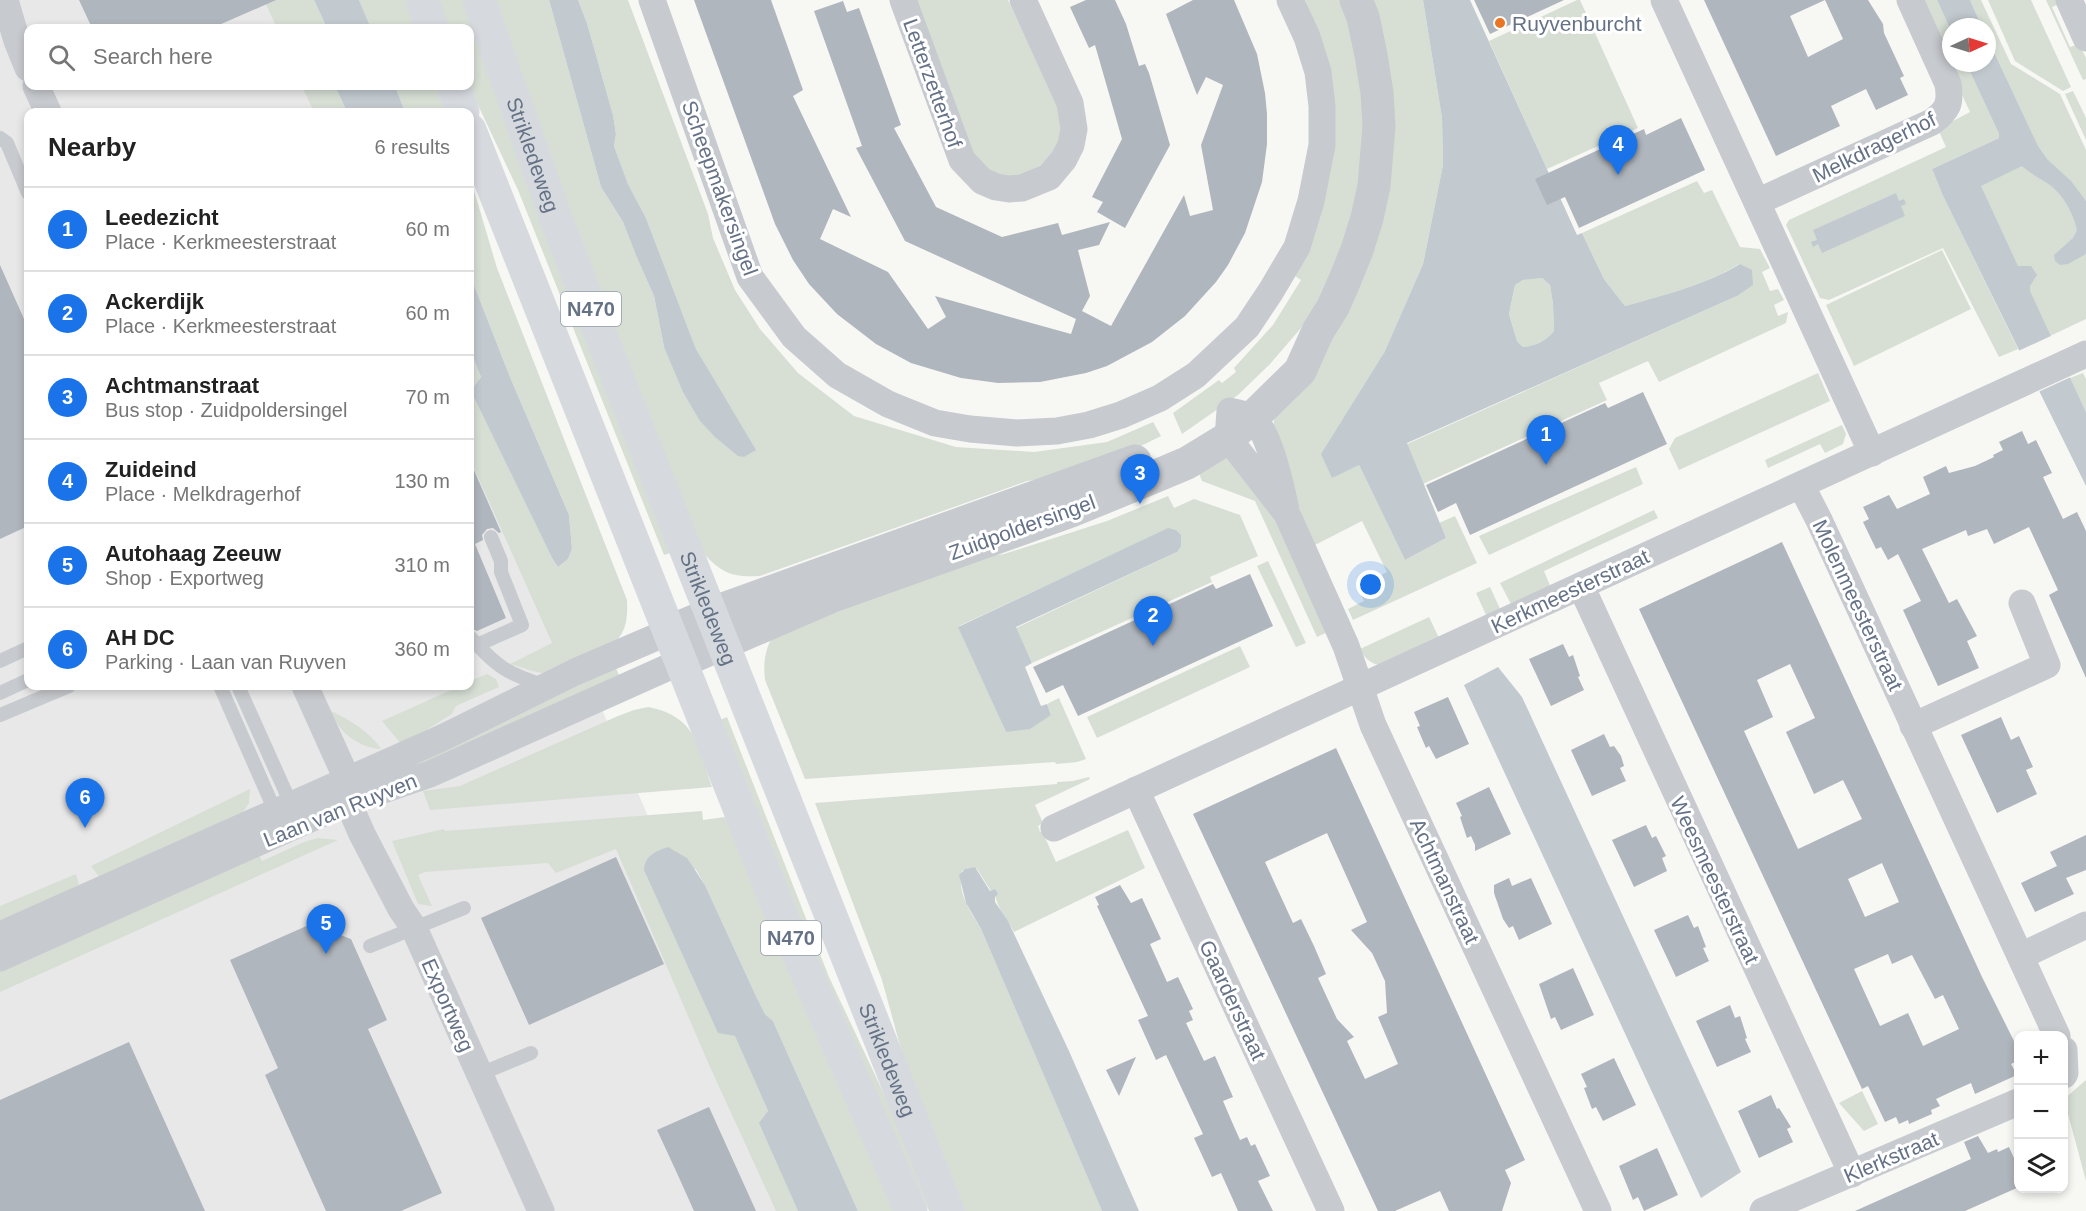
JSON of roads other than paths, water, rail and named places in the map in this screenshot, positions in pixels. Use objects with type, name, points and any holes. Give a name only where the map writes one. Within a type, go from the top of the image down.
[{"type":"main road","points":[[422,0],[431,24]]},
{"type":"main road","name":"Strikledeweg","points":[[479,0],[555,216],[948,1211]]},
{"type":"main road","points":[[455,90],[461,108]]},
{"type":"main road","name":"Strikledeweg","points":[[474,140],[783,919],[911,1211]]},
{"type":"street","points":[[5,0],[9,35],[24,61]]},
{"type":"street","name":"Scheepmakersingel","points":[[652,0],[750,277],[794,337],[837,375],[888,404],[935,423],[1017,433],[1057,431],[1089,425],[1121,415],[1160,398],[1196,375],[1247,327],[1271,291],[1297,247],[1311,201],[1322,145],[1322,106],[1318,72],[1307,37],[1290,0]]},
{"type":"street","name":"Letterzetterhof","points":[[903,0],[962,160],[982,181],[1009,189],[1023,188],[1049,177],[1064,159],[1071,146],[1074,129],[1070,103],[1023,0]]},
{"type":"street","name":"Zuidpoldersingel","points":[[668,632],[718,628],[1178,443],[1237,422],[1286,357],[1318,331],[1333,307],[1357,250],[1371,197],[1378,156],[1379,126],[1377,93],[1365,27],[1356,0]]},
{"type":"street","points":[[1664,0],[1872,453]]},
{"type":"street","name":"Melkdragerhof","points":[[1757,202],[1922,127],[1943,113],[1950,99],[1948,84],[1910,0]]},
{"type":"street","points":[[2068,0],[2086,38]]},
{"type":"street","points":[[38,90],[46,108]]},
{"type":"street","name":"Kerkmeesterstraat","points":[[1053,828],[2079,357]]},
{"type":"street","name":"Achtmanstraat","points":[[1237,422],[1287,514],[1346,646],[1373,725],[1598,1211]]},
{"type":"street","name":"Molenmeesterstraat","points":[[1801,485],[2055,1031]]},
{"type":"street","name":"Weesmeesterstraat","points":[[1581,585],[1852,1174]]},
{"type":"street","points":[[1913,726],[2047,666],[2022,603]]},
{"type":"street","name":"Zuidpoldersingel","points":[[680,662],[718,628]]},
{"type":"street","name":"Laan van Ruyven","points":[[0,958],[348,791],[444,737],[575,672],[668,632]]},
{"type":"street","name":"Laan van Ruyven","points":[[0,935],[283,808],[348,791],[430,774],[680,662]]},
{"type":"street","name":"Exportweg","points":[[307,690],[392,893],[414,928],[541,1211]]},
{"type":"street","name":"Gaarderstraat","points":[[1136,790],[1331,1211]]},
{"type":"street","points":[[2021,956],[2086,925]]},
{"type":"street","name":"Klerkstraat","points":[[1763,1211],[2014,1104]]},
{"type":"lane","points":[[0,138],[7,143],[24,183]]},
{"type":"lane","points":[[474,641],[522,625],[501,572],[501,561],[491,537]]},
{"type":"lane","points":[[474,642],[491,660],[516,677],[548,686]]},
{"type":"lane","points":[[0,660],[24,650]]},
{"type":"lane","points":[[0,693],[24,682]]},
{"type":"lane","points":[[0,715],[59,690]]},
{"type":"lane","points":[[222,690],[283,808]]},
{"type":"lane","points":[[239,690],[283,808]]},
{"type":"lane","points":[[370,946],[464,908]]},
{"type":"lane","points":[[480,1074],[531,1053]]},
{"type":"place","name":"Ruyvenburcht","points":[[1500,23]]},
{"type":"place","name":"Zuideind","points":[[1618,175]]},
{"type":"place","name":"Leedezicht","points":[[1546,465]]},
{"type":"place","name":"Achtmanstraat","points":[[1140,504]]},
{"type":"place","name":"Ackerdijk","points":[[1153,646]]},
{"type":"place","name":"AH DC","points":[[85,828]]},
{"type":"place","name":"Autohaag Zeeuw","points":[[326,954]]}]
